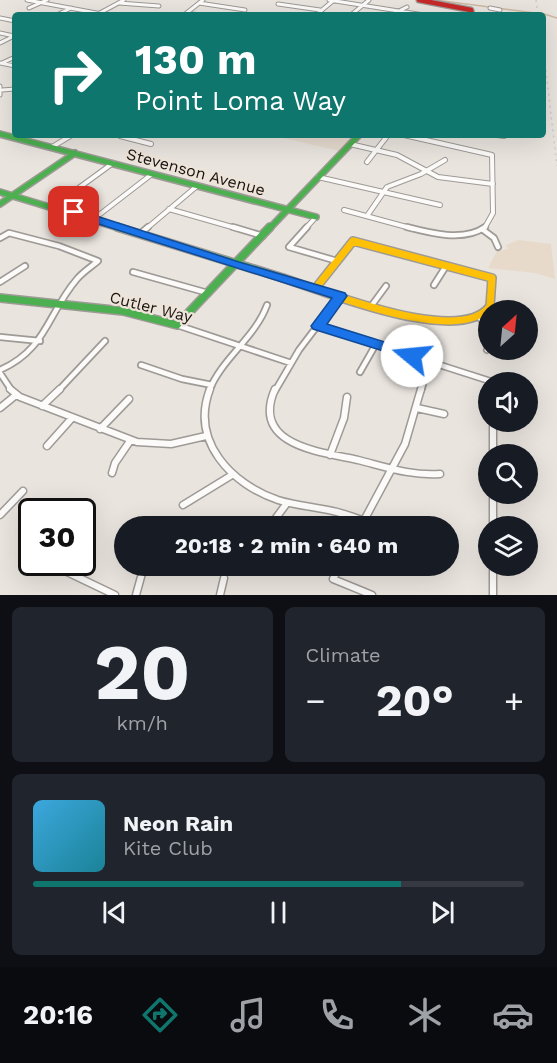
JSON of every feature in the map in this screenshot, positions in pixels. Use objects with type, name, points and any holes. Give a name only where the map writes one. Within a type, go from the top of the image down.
[{"type":"street","points":[[27,0],[89,12]]},
{"type":"street","points":[[29,8],[47,0]]},
{"type":"street","points":[[102,12],[124,0]]},
{"type":"street","points":[[188,12],[203,0]]},
{"type":"street","points":[[278,4],[320,10],[332,0],[405,12]]},
{"type":"street","points":[[355,12],[369,0]]},
{"type":"street","points":[[419,0],[468,12]]},
{"type":"street","points":[[119,3],[159,6]]},
{"type":"street","points":[[199,3],[245,10]]},
{"type":"street","points":[[399,11],[407,7]]},
{"type":"street","points":[[63,12],[70,8]]},
{"type":"street","points":[[490,8],[496,12]]},
{"type":"street","points":[[0,95],[1,88]]},
{"type":"street","name":"Stevenson Avenue","points":[[16,138],[316,217]]},
{"type":"street","points":[[52,147],[67,138]]},
{"type":"street","points":[[128,138],[151,144]]},
{"type":"street","points":[[177,325],[356,138]]},
{"type":"street","points":[[367,162],[385,138]]},
{"type":"street","points":[[344,210],[443,235],[462,235],[482,230],[492,218],[492,154],[418,138]]},
{"type":"street","points":[[350,144],[401,157],[425,172],[448,179],[493,184]]},
{"type":"street","points":[[0,204],[75,153]]},
{"type":"street","points":[[367,216],[381,193],[390,185],[425,172],[445,160]]},
{"type":"street","points":[[54,206],[113,164]]},
{"type":"street","points":[[95,218],[152,174]]},
{"type":"street","points":[[318,177],[440,205]]},
{"type":"street","points":[[141,233],[197,186]]},
{"type":"street","points":[[0,192],[95,218],[315,289],[437,323],[460,322],[478,316]]},
{"type":"street","points":[[169,209],[263,236]]},
{"type":"street","points":[[316,217],[289,247],[337,261]]},
{"type":"street","points":[[482,230],[494,238],[498,248]]},
{"type":"street","points":[[0,238],[9,233],[98,261],[78,278],[40,341],[24,359],[0,371],[8,388],[16,395],[130,441],[164,444],[206,436]]},
{"type":"street","points":[[315,289],[353,241],[492,278],[492,300]]},
{"type":"street","points":[[0,282],[25,266]]},
{"type":"street","points":[[434,285],[446,266]]},
{"type":"street","points":[[133,272],[207,293]]},
{"type":"street","points":[[372,305],[386,286]]},
{"type":"street","points":[[340,296],[291,363],[272,397],[272,419],[280,433],[294,444],[414,475],[440,474]]},
{"type":"street","name":"Cutler Way","points":[[0,298],[123,311],[177,325],[291,363]]},
{"type":"street","points":[[267,305],[263,315],[237,346],[212,385],[203,414],[206,436],[219,460],[232,475],[259,492],[287,503],[337,512],[346,516]]},
{"type":"street","points":[[318,326],[478,377]]},
{"type":"street","points":[[0,337],[40,341]]},
{"type":"street","points":[[42,406],[85,365],[105,341]]},
{"type":"street","points":[[360,372],[376,344]]},
{"type":"street","points":[[367,516],[405,444],[430,361]]},
{"type":"street","points":[[141,365],[182,379],[212,385]]},
{"type":"street","points":[[0,408],[16,395]]},
{"type":"street","points":[[330,455],[344,418],[347,396]]},
{"type":"street","points":[[100,429],[129,399]]},
{"type":"street","points":[[417,408],[444,414]]},
{"type":"street","points":[[47,446],[72,418]]},
{"type":"street","points":[[112,473],[130,441]]},
{"type":"street","points":[[183,505],[232,475]]},
{"type":"street","points":[[0,515],[23,491]]},
{"type":"street","points":[[277,516],[287,503]]},
{"type":"street","points":[[75,576],[115,595]]},
{"type":"street","points":[[135,595],[141,576]]},
{"type":"street","points":[[335,576],[333,579],[372,595]]},
{"type":"street","points":[[493,576],[493,595]]},
{"type":"street","points":[[220,595],[224,578]]},
{"type":"shaded area","points":[[284,138],[352,138],[339,151]]},
{"type":"shaded area","points":[[519,240],[551,244],[555,279],[535,273],[488,268],[497,251],[508,249],[506,245]]},
{"type":"waterway","points":[[436,0],[527,12]]},
{"type":"waterway","points":[[546,15],[557,18]]},
{"type":"railway","points":[[536,0],[538,12]]},
{"type":"railway","points":[[546,72],[557,166]]},
{"type":"traffic: fast","points":[[0,134],[12,137]]},
{"type":"traffic: fast","points":[[15,138],[316,217]]},
{"type":"traffic: fast","points":[[0,298],[123,311],[177,325],[356,138]]},
{"type":"traffic: fast","points":[[0,204],[75,153]]},
{"type":"traffic: fast","points":[[0,192],[283,278]]},
{"type":"traffic: slow","points":[[283,278],[302,284],[327,293],[357,303],[389,312],[449,321],[472,318],[488,309],[493,294],[492,278],[353,241],[315,289]]},
{"type":"traffic: jam","points":[[419,0],[471,10],[471,12]]},
{"type":"route","points":[[74,212],[208,254],[235,265],[340,296],[318,326],[412,356]]}]
